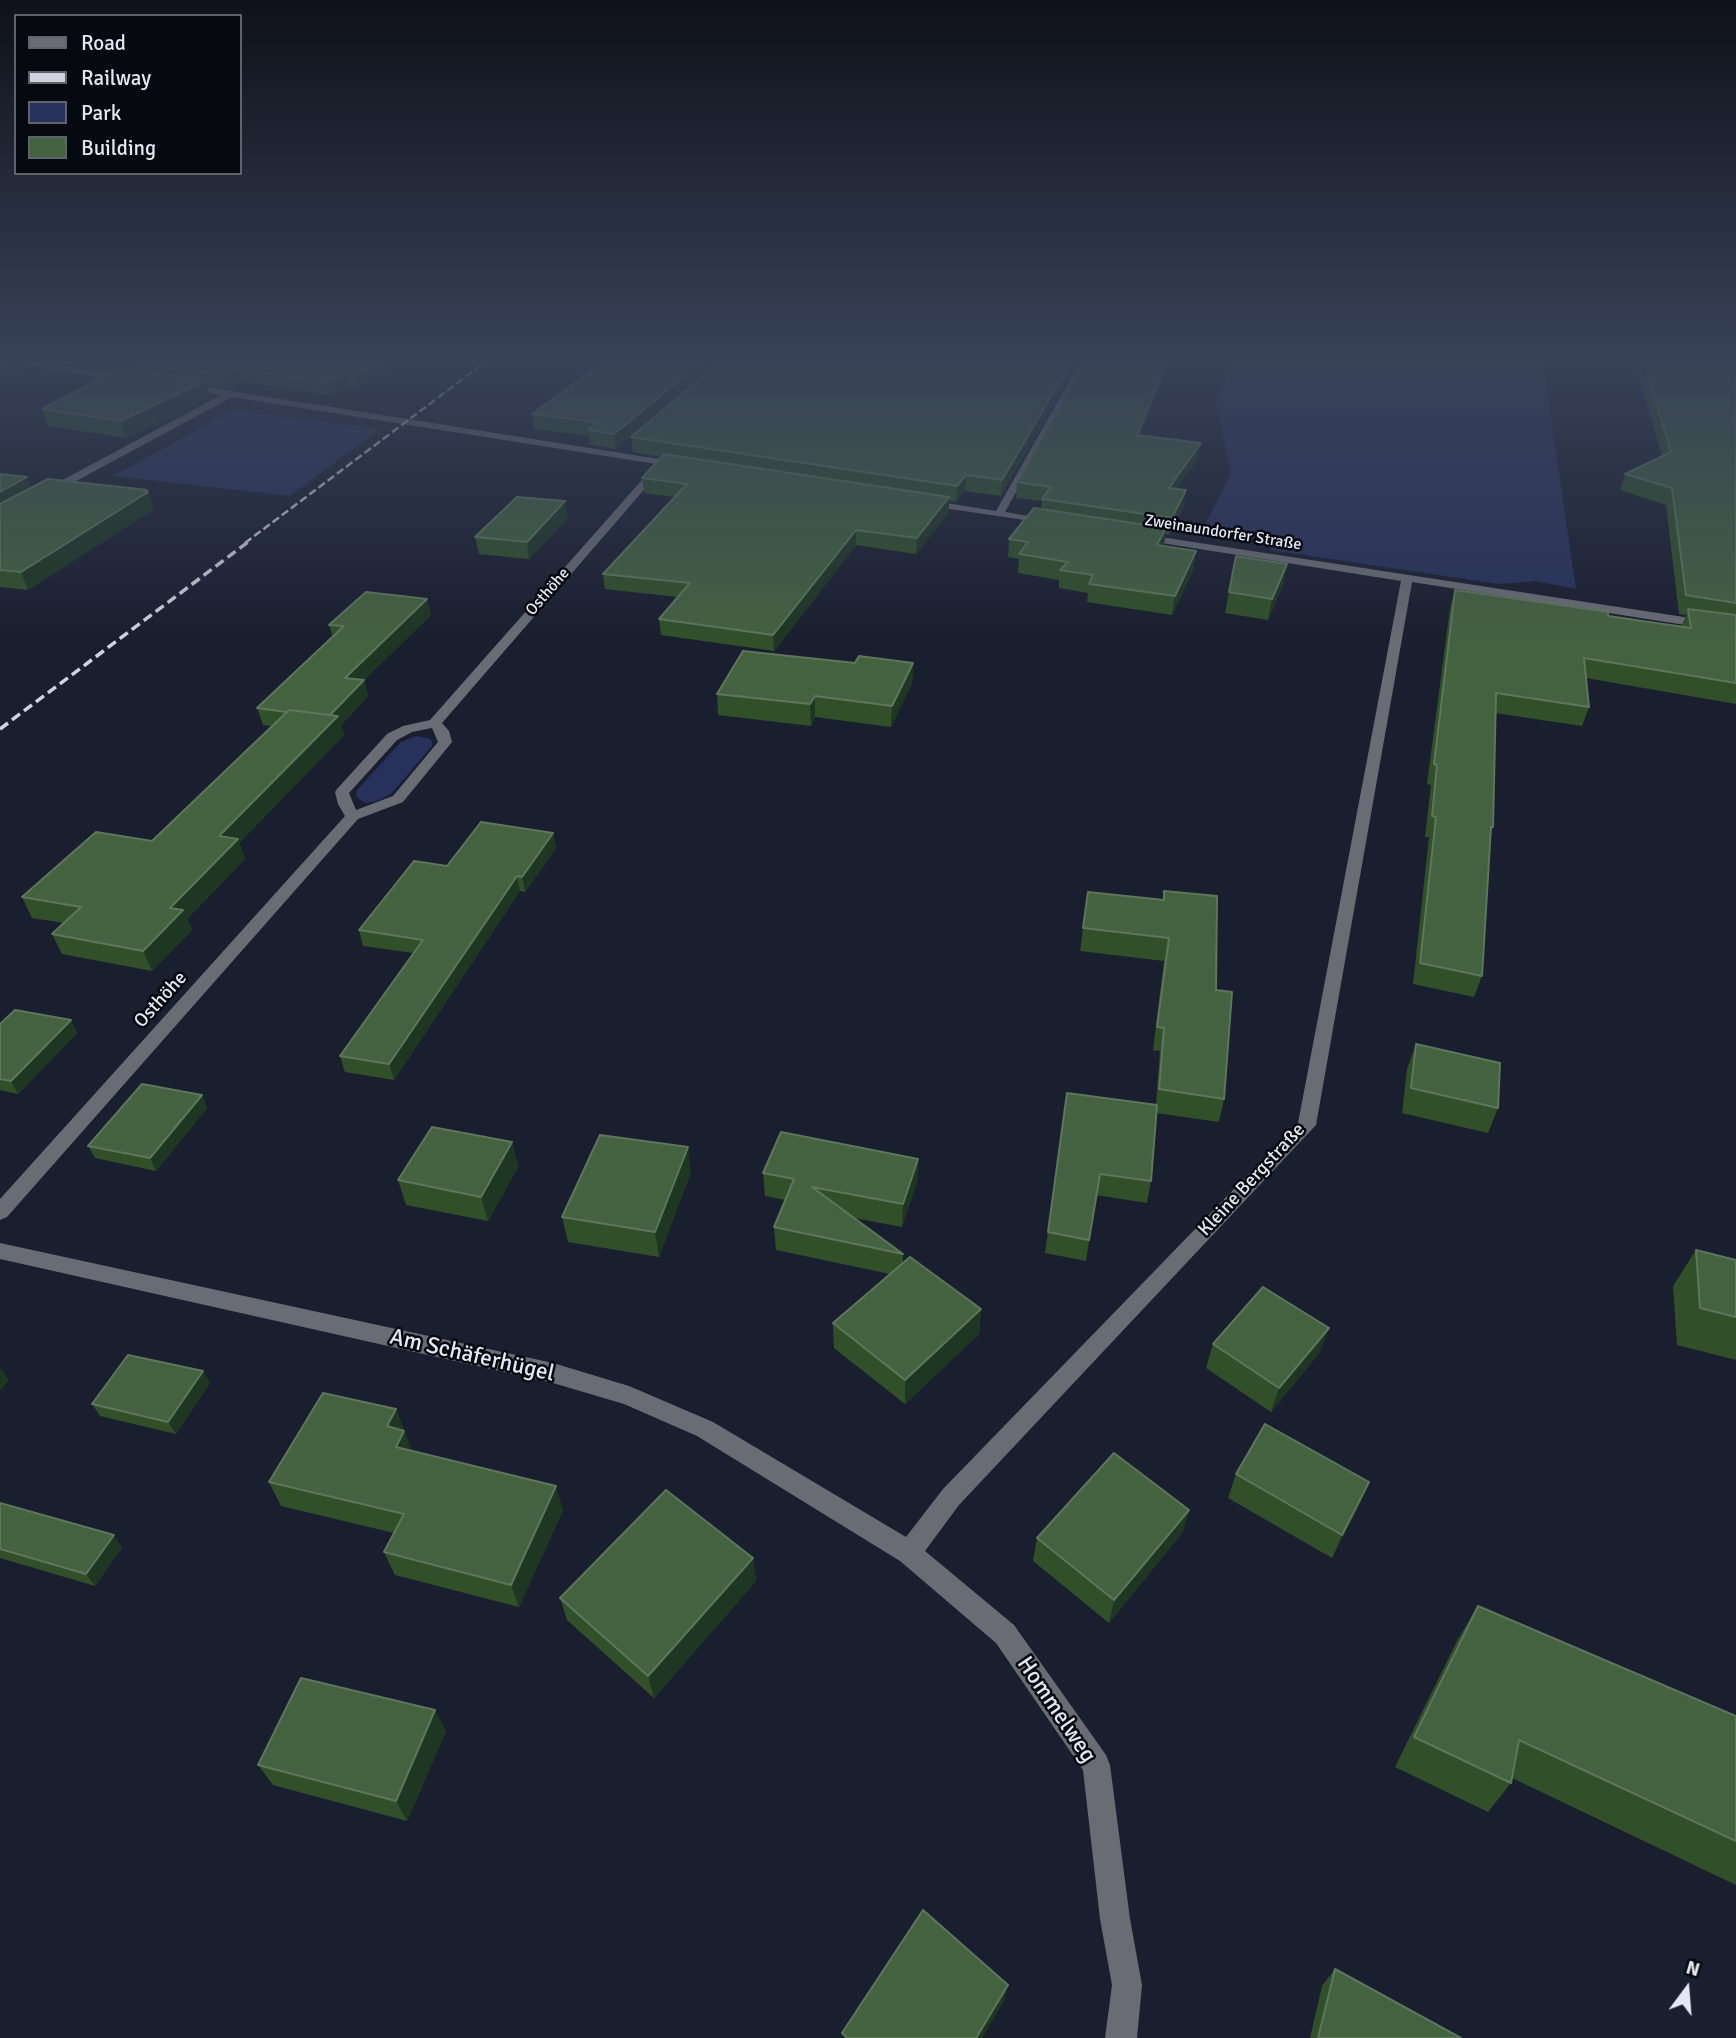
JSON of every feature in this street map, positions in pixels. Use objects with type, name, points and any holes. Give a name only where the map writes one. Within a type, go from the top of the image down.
[{"type":"street","points":[[35,499],[122,452]]},
{"type":"street","points":[[595,452],[688,467]]},
{"type":"street","points":[[619,456],[623,452]]},
{"type":"street","points":[[999,514],[1034,452]]},
{"type":"street","name":"Osthöhe","points":[[0,1212],[354,816],[398,799],[446,742],[435,723],[661,462]]},
{"type":"street","points":[[918,502],[1067,525]]},
{"type":"street","name":"Zweinaundorfer Straße","points":[[1135,536],[1736,629]]},
{"type":"street","name":"Kleine Bergstraße","points":[[909,1553],[951,1497],[1307,1125],[1407,578]]},
{"type":"street","points":[[354,816],[345,804],[342,792],[392,737],[408,729],[435,723]]},
{"type":"street","name":"Am Schäferhügel","points":[[0,1251],[553,1373],[629,1396],[705,1429],[909,1553]]},
{"type":"street","name":"Hommelweg","points":[[909,1553],[1005,1634],[1096,1765],[1115,1919],[1127,1985],[1121,2038]]},
{"type":"green space","points":[[157,452],[349,452],[290,496],[113,476]]},
{"type":"green space","points":[[1227,452],[1556,452],[1576,589],[1536,581],[1499,584],[1270,550],[1271,541],[1212,531],[1209,538],[1199,537],[1231,472]]},
{"type":"green space","points":[[416,736],[428,738],[432,741],[432,746],[392,793],[377,801],[365,803],[359,799],[356,796],[357,790],[401,742]]},
{"type":"building","points":[[732,452],[1018,452],[1002,480],[966,475],[957,486]]},
{"type":"building","points":[[1034,452],[1195,452],[1169,488],[1186,490],[1172,518],[1042,499],[1051,487],[1017,482]]},
{"type":"building","points":[[1671,452],[1736,452],[1736,603],[1686,595],[1672,488],[1625,474]]},
{"type":"building","points":[[664,454],[949,497],[917,538],[856,530],[773,635],[659,619],[690,583],[603,574],[687,484],[642,478]]},
{"type":"building","points":[[0,474],[27,477],[0,492]]},
{"type":"building","points":[[48,479],[148,492],[21,572],[0,570],[0,504]]},
{"type":"building","points":[[517,497],[565,501],[527,542],[475,537]]},
{"type":"building","points":[[1034,508],[1166,528],[1157,545],[1196,551],[1175,596],[1089,584],[1093,575],[1060,570],[1068,562],[1019,554],[1028,542],[1009,539]]},
{"type":"building","points":[[1236,556],[1287,564],[1272,599],[1229,592]]},
{"type":"building","points":[[1455,590],[1608,612],[1608,616],[1691,628],[1688,609],[1736,615],[1736,683],[1584,658],[1589,707],[1496,693],[1493,827],[1482,976],[1420,963],[1436,817],[1432,816],[1437,765],[1434,764]]},
{"type":"building","points":[[366,592],[427,599],[345,678],[364,680],[330,715],[257,708],[344,626],[329,625]]},
{"type":"building","points":[[743,651],[855,663],[859,656],[913,663],[892,706],[815,696],[810,704],[717,694]]},
{"type":"building","points":[[289,710],[338,716],[219,836],[238,839],[170,908],[183,910],[143,951],[52,934],[81,907],[22,897],[96,832],[152,841]]},
{"type":"building","points":[[481,822],[553,833],[522,877],[517,876],[389,1064],[340,1056],[423,940],[359,930],[414,861],[447,866]]},
{"type":"building","points":[[1164,891],[1217,896],[1216,990],[1232,992],[1224,1099],[1159,1089],[1164,1028],[1157,1027],[1169,938],[1083,928],[1088,892],[1164,900]]},
{"type":"building","points":[[15,1010],[71,1020],[11,1081],[0,1079],[0,1024]]},
{"type":"building","points":[[1416,1044],[1500,1063],[1498,1108],[1411,1088]]},
{"type":"building","points":[[142,1084],[202,1095],[150,1158],[88,1146]]},
{"type":"building","points":[[1067,1093],[1157,1105],[1151,1181],[1100,1174],[1089,1240],[1048,1232]]},
{"type":"building","points":[[432,1127],[512,1142],[481,1197],[398,1180]]},
{"type":"building","points":[[781,1132],[918,1159],[903,1204],[812,1187],[903,1254],[774,1227],[794,1179],[763,1173]]},
{"type":"building","points":[[600,1135],[688,1147],[655,1232],[562,1217]]},
{"type":"building","points":[[1696,1250],[1736,1260],[1736,1317],[1700,1308]]},
{"type":"building","points":[[910,1257],[981,1309],[905,1380],[833,1323]]},
{"type":"building","points":[[1263,1287],[1329,1328],[1279,1388],[1213,1344]]},
{"type":"building","points":[[128,1355],[203,1371],[168,1422],[92,1404]]},
{"type":"building","points":[[323,1393],[396,1409],[387,1426],[404,1431],[396,1447],[556,1486],[511,1585],[384,1552],[404,1514],[269,1482]]},
{"type":"building","points":[[1265,1424],[1369,1482],[1342,1535],[1236,1474]]},
{"type":"building","points":[[1114,1453],[1189,1510],[1114,1600],[1037,1538]]},
{"type":"building","points":[[666,1490],[753,1558],[648,1676],[560,1598]]},
{"type":"building","points":[[0,1503],[114,1535],[86,1574],[0,1549]]},
{"type":"building","points":[[1478,1606],[1736,1716],[1736,1841],[1519,1740],[1511,1783],[1414,1737]]},
{"type":"building","points":[[301,1678],[435,1710],[396,1801],[258,1765]]},
{"type":"building","points":[[923,1910],[1008,1985],[976,2038],[847,2038],[842,2033]]},
{"type":"building","points":[[1335,1969],[1461,2038],[1318,2038]]},
{"type":"railway","points":[[245,543],[366,452]]},
{"type":"railway","points":[[0,729],[248,542]]}]
